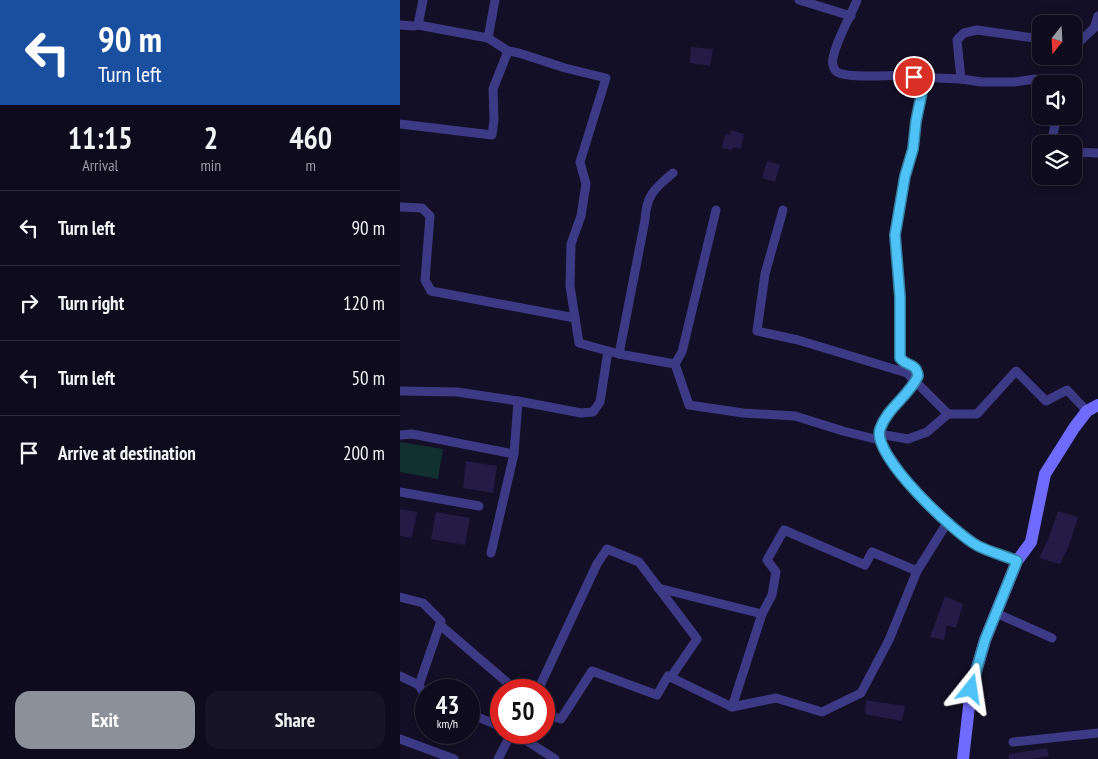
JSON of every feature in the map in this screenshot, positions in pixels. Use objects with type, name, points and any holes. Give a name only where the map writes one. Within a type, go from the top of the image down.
[{"type":"main road","points":[[963,759],[971,689],[985,640],[1017,561],[1031,542],[1045,474],[1074,428],[1092,408]]},
{"type":"street","points":[[418,25],[423,0]]},
{"type":"street","points":[[488,38],[495,0]]},
{"type":"street","points":[[799,0],[851,16]]},
{"type":"street","points":[[857,0],[833,58],[834,68],[838,73],[849,75],[907,75],[982,82],[1032,79]]},
{"type":"street","points":[[1082,39],[1094,28],[1098,16]]},
{"type":"street","points":[[400,25],[418,25],[488,38],[508,51],[606,78],[580,162],[586,184],[582,216],[571,244],[570,286],[579,343],[619,354],[675,364]]},
{"type":"street","points":[[961,79],[957,40],[964,33],[977,30],[1032,38]]},
{"type":"street","points":[[400,124],[492,135],[494,120],[493,89],[508,51]]},
{"type":"street","points":[[914,77],[918,81],[922,92],[913,149],[905,176],[895,235],[900,297],[900,358],[901,361],[914,366],[918,376],[916,381],[892,409],[880,429],[879,437],[909,484],[948,523],[978,546],[1017,561]]},
{"type":"street","points":[[1082,152],[1098,152]]},
{"type":"street","points":[[619,354],[645,220],[646,205],[656,187],[672,173]]},
{"type":"street","points":[[400,207],[422,208],[430,216],[425,280],[431,291],[575,318]]},
{"type":"street","points":[[716,210],[682,352],[675,364],[688,405],[743,413],[795,416],[879,437],[908,439],[927,432],[948,414],[977,414],[1016,371],[1046,401],[1067,390],[1092,408]]},
{"type":"street","points":[[783,210],[765,274],[757,331],[798,340],[907,373],[948,414]]},
{"type":"street","points":[[400,391],[457,392],[581,413],[593,412],[600,402],[608,351]]},
{"type":"street","points":[[491,553],[514,454],[518,401]]},
{"type":"street","points":[[400,434],[412,434],[514,454]]},
{"type":"street","points":[[400,492],[479,506]]},
{"type":"street","points":[[671,677],[732,707],[776,698],[822,712],[861,693],[889,640],[917,571],[948,523]]},
{"type":"street","points":[[732,707],[762,614],[772,596],[776,572],[767,560],[784,530],[864,565],[872,552],[917,571]]},
{"type":"street","points":[[543,679],[597,564],[607,549],[639,562],[697,638],[671,677],[668,676],[657,695],[592,671],[561,719],[555,717]]},
{"type":"street","points":[[658,588],[762,614]]},
{"type":"street","points":[[400,597],[423,603],[441,621],[421,679]]},
{"type":"street","points":[[996,613],[1052,638]]},
{"type":"street","points":[[440,625],[503,679]]},
{"type":"street","points":[[400,676],[415,683]]},
{"type":"street","points":[[1012,742],[1098,733]]},
{"type":"street","points":[[400,738],[454,759]]},
{"type":"street","points":[[498,759],[506,744]]},
{"type":"street","points":[[531,744],[555,759]]},
{"type":"green space","points":[[400,442],[443,449],[438,479],[400,472]]},
{"type":"building","points":[[691,47],[713,49],[710,66],[690,63]]},
{"type":"building","points":[[731,130],[744,134],[741,149],[733,147],[732,150],[722,148],[725,134],[730,135]]},
{"type":"building","points":[[767,161],[780,165],[775,182],[762,178]]},
{"type":"building","points":[[466,461],[497,466],[493,493],[463,488]]},
{"type":"building","points":[[400,509],[417,512],[412,538],[400,536]]},
{"type":"building","points":[[1058,511],[1078,517],[1069,545],[1060,564],[1039,558],[1048,540]]},
{"type":"building","points":[[436,512],[470,518],[465,545],[431,539]]},
{"type":"building","points":[[945,596],[963,604],[956,628],[947,625],[944,640],[930,637]]},
{"type":"building","points":[[866,700],[905,706],[902,721],[865,714]]},
{"type":"building","points":[[1047,748],[1049,756],[1032,759],[1009,759],[1009,754]]},
{"type":"route","points":[[914,77],[918,81],[922,92],[921,101],[895,235],[900,297],[899,352],[901,361],[914,366],[918,376],[908,392],[892,409],[880,429],[879,440],[909,484],[942,518],[978,546],[1017,561],[985,640],[971,689]]}]
